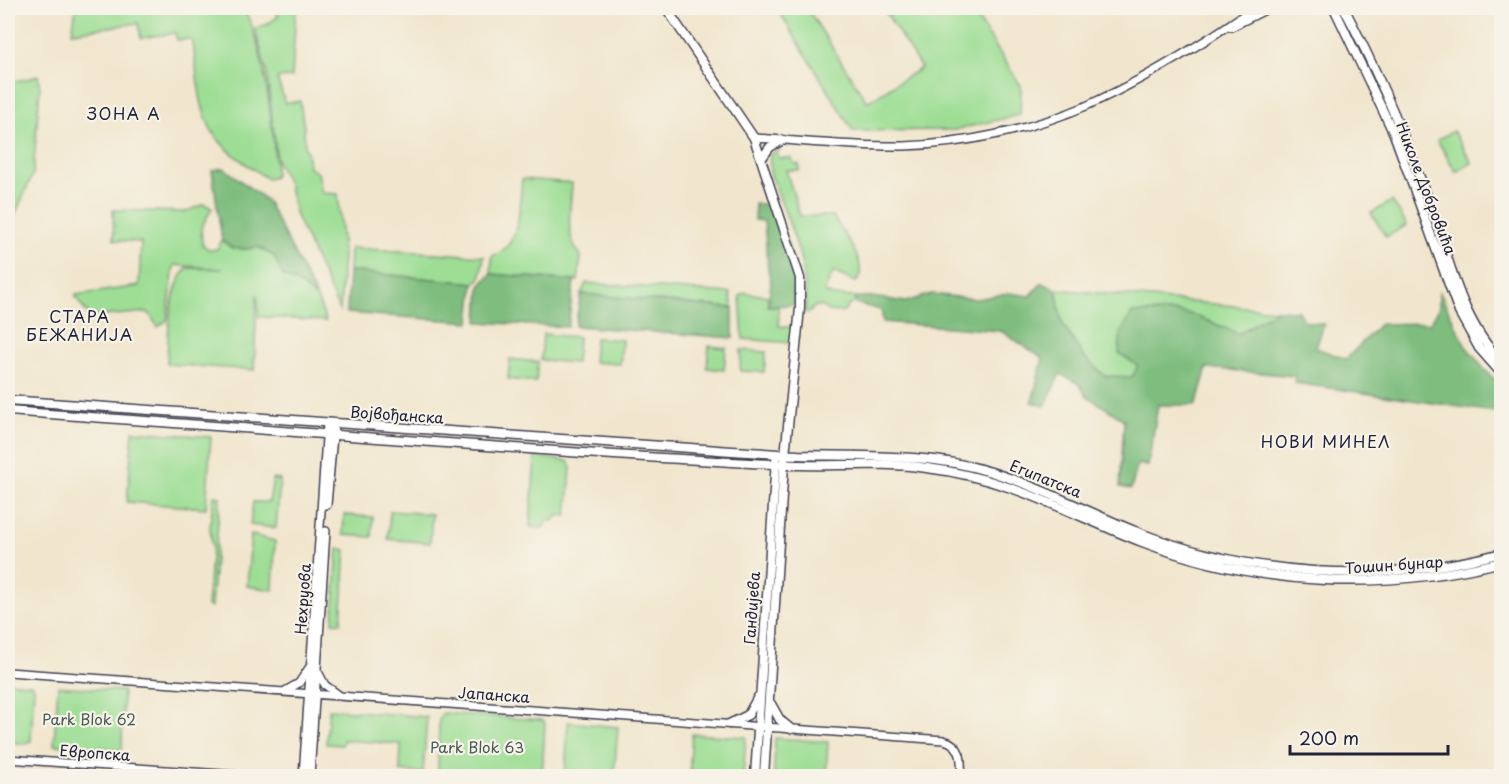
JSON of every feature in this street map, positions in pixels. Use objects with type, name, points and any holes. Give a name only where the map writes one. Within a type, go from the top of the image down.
[{"type":"main road","name":"Гандијева","points":[[666,8],[754,138],[800,278],[800,308],[783,451],[779,465],[759,694],[755,777]]},
{"type":"main road","name":"Николе Добровића","points":[[1334,8],[1394,134],[1459,312],[1479,348],[1502,374]]},
{"type":"main road","name":"Николе Добровића","points":[[1344,8],[1397,120],[1428,199],[1466,308],[1483,340],[1502,362]]},
{"type":"main road","points":[[762,158],[770,147],[783,140]]},
{"type":"main road","name":"Војвођанска","points":[[8,400],[330,424],[783,451]]},
{"type":"main road","name":"Војвођанска","points":[[8,411],[779,465]]},
{"type":"main road","name":"Египатска","points":[[783,451],[911,458],[978,468],[1032,485],[1123,526],[1169,543],[1288,574]]},
{"type":"main road","name":"Гандијева","points":[[765,777],[779,465]]},
{"type":"main road","name":"Египатска","points":[[779,465],[910,466],[973,476],[1031,494],[1161,549],[1222,567],[1288,574]]},
{"type":"main road","name":"Тошин бунар","points":[[1288,574],[1392,572],[1449,565],[1502,553]]},
{"type":"main road","name":"Тошин бунар","points":[[1288,574],[1343,582],[1402,579],[1450,573],[1502,562]]},
{"type":"main road","points":[[729,724],[748,715],[759,694]]},
{"type":"main road","points":[[770,696],[772,708],[778,719],[791,729]]},
{"type":"street","points":[[1210,38],[1255,8]]},
{"type":"street","points":[[754,138],[845,145],[905,146],[966,139],[1027,126],[1054,119],[1103,98],[1269,8]]},
{"type":"street","name":"Нехруова","points":[[303,777],[330,424]]},
{"type":"street","points":[[281,692],[295,687],[313,667],[325,685],[341,696]]},
{"type":"street","name":"Јапанска","points":[[8,672],[947,741],[958,750],[961,777]]},
{"type":"street","name":"Нехруова","points":[[310,777],[311,694]]},
{"type":"street","name":"Европска","points":[[8,759],[251,777]]},
{"type":"green space","points":[[76,8],[242,8],[256,40],[267,88],[275,176],[268,179],[253,169],[232,153],[214,134],[201,102],[193,43],[190,39],[177,40],[175,33],[141,38],[138,23],[72,32]]},
{"type":"green space","points":[[276,8],[296,8],[292,77],[277,78],[285,103],[300,101],[309,167],[318,173],[322,193],[338,194],[343,254],[340,312],[296,216],[288,183],[277,162],[267,75],[255,28],[268,24],[278,16]]},
{"type":"green space","points":[[777,8],[807,8],[867,102],[921,68],[883,8],[971,8],[1021,86],[1020,115],[954,130],[853,131]]},
{"type":"green space","points":[[38,75],[40,87],[33,174],[8,230],[8,82]]},
{"type":"green space","points":[[1453,131],[1472,163],[1456,172],[1437,140]]},
{"type":"green space","points":[[781,150],[777,152],[778,158],[791,158],[794,164],[799,164],[799,170],[786,170],[800,216],[833,216],[858,258],[860,275],[856,282],[833,272],[824,292],[833,296],[856,297],[854,303],[849,305],[844,312],[828,311],[821,306],[815,306],[809,313],[805,312],[806,294],[800,258],[770,172],[770,154]]},
{"type":"green space","points":[[224,168],[267,201],[317,298],[298,283],[283,276],[274,256],[258,247],[232,248],[222,240],[212,170]]},
{"type":"green space","points":[[763,171],[792,258],[795,277],[794,305],[768,306],[771,282],[764,221],[754,220],[755,204],[768,204],[759,173]]},
{"type":"green space","points":[[522,179],[572,183],[569,221],[572,240],[581,256],[578,281],[491,274],[492,256],[502,251],[514,235]]},
{"type":"green space","points":[[1392,201],[1407,225],[1386,237],[1371,213]]},
{"type":"green space","points":[[204,204],[212,208],[201,228],[202,244],[210,250],[217,249],[222,240],[232,248],[258,247],[274,256],[283,276],[298,283],[317,298],[326,321],[259,317],[257,294],[254,370],[167,364],[170,314],[181,277],[187,268],[223,269],[174,265],[167,320],[158,327],[148,312],[92,317],[75,295],[139,286],[141,242],[114,240],[113,210],[185,212]]},
{"type":"green space","points":[[350,248],[484,256],[480,279],[474,283],[349,271]]},
{"type":"green space","points":[[349,271],[474,283],[470,322],[347,313]]},
{"type":"green space","points":[[491,274],[574,281],[568,327],[478,322],[480,286]]},
{"type":"green space","points":[[586,283],[730,293],[733,308],[581,294]]},
{"type":"green space","points":[[1042,283],[1056,289],[1062,323],[1083,356],[1105,376],[1132,377],[1138,366],[1119,353],[1120,334],[1132,313],[1177,312],[1194,315],[1239,334],[1276,310],[1298,311],[1305,321],[1324,324],[1316,348],[1346,359],[1380,324],[1430,323],[1439,308],[1439,291],[1465,345],[1484,369],[1501,385],[1501,413],[1295,383],[1295,376],[1207,368],[1196,405],[1158,405],[1148,466],[1138,464],[1131,489],[1120,487],[1124,420],[1087,396],[1078,383],[1060,374],[1045,406],[1032,402],[1043,358],[1001,331],[883,322],[881,310],[854,303],[856,297],[906,302],[931,294],[977,299],[1009,293],[1030,296]]},
{"type":"green space","points":[[1056,289],[1276,310],[1239,334],[1194,315],[1177,312],[1132,313],[1138,366],[1132,377],[1105,376],[1083,356],[1062,323]]},
{"type":"green space","points":[[745,293],[768,296],[768,306],[778,307],[779,326],[795,328],[791,343],[743,339],[740,296]]},
{"type":"green space","points":[[581,294],[733,308],[733,338],[575,326]]},
{"type":"green space","points":[[543,334],[578,337],[576,363],[541,360]]},
{"type":"green space","points":[[595,338],[622,340],[620,364],[593,362]]},
{"type":"green space","points":[[709,346],[726,348],[724,370],[707,368]]},
{"type":"green space","points":[[741,350],[766,352],[764,372],[740,371]]},
{"type":"green space","points":[[510,359],[538,362],[536,382],[508,379]]},
{"type":"green space","points":[[133,431],[211,437],[206,508],[127,502]]},
{"type":"green space","points":[[535,457],[568,461],[571,467],[567,516],[559,515],[553,521],[547,521],[543,528],[530,527]]},
{"type":"green space","points":[[273,479],[280,480],[276,528],[250,525],[253,502],[269,502]]},
{"type":"green space","points":[[214,496],[220,497],[211,607],[207,606],[212,548],[210,527]]},
{"type":"green space","points":[[390,511],[432,514],[430,543],[388,539]]},
{"type":"green space","points":[[344,515],[373,517],[372,537],[343,535]]},
{"type":"green space","points":[[251,535],[275,541],[273,590],[247,586]]},
{"type":"green space","points":[[338,548],[346,550],[341,623],[333,622]]},
{"type":"green space","points":[[8,682],[31,684],[34,687],[31,741],[26,744],[8,742]]},
{"type":"green space","name":"Park Blok 62","points":[[58,686],[123,691],[122,750],[54,745]]},
{"type":"green space","points":[[329,709],[427,717],[423,773],[400,771],[401,744],[343,740],[342,745],[326,744]]},
{"type":"green space","name":"Park Blok 63","points":[[443,713],[542,720],[545,723],[542,776],[485,776],[438,772],[439,718]]},
{"type":"green space","points":[[568,722],[618,727],[614,776],[565,776]]},
{"type":"green space","points":[[692,734],[746,737],[743,776],[689,776]]},
{"type":"green space","points":[[775,738],[828,742],[826,776],[774,776]]},
{"type":"district","name":"ЗОНА А","points":[[124,113]]},
{"type":"district","name":"СТАРА БЕЖАНИЈА","points":[[80,325]]},
{"type":"district","name":"НОВИ МИНЕЛ","points":[[1326,441]]}]
